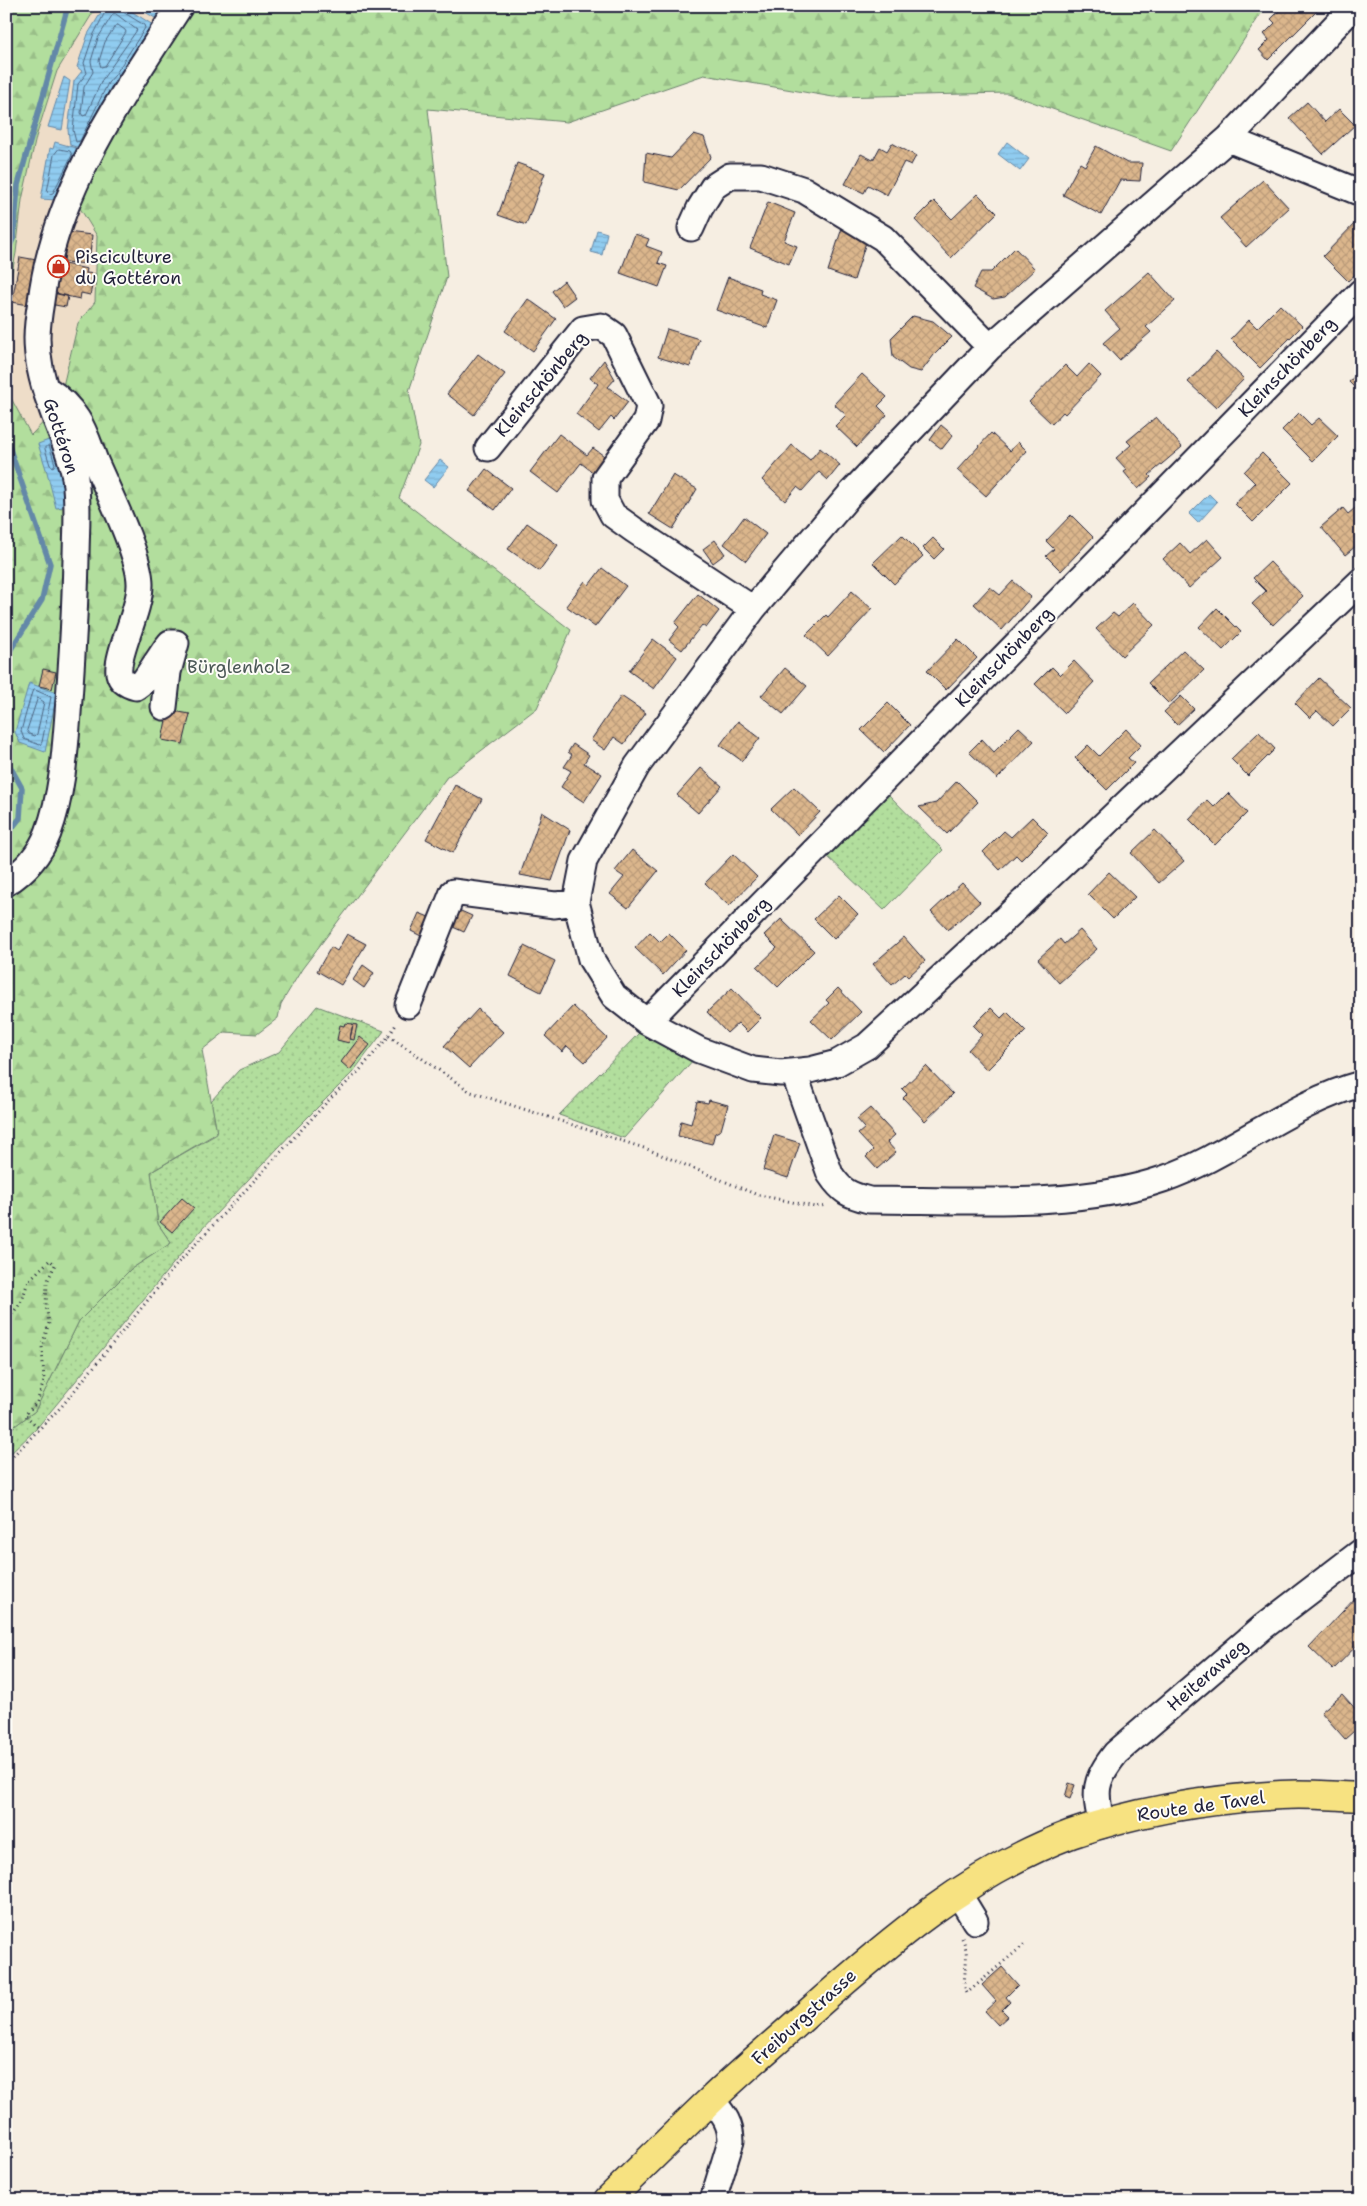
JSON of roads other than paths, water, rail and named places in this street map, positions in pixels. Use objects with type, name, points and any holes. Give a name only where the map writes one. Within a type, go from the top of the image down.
[{"type":"main road","name":"Route de Tavel","points":[[1019,1858],[1070,1835],[1146,1812],[1189,1804],[1282,1794],[1361,1797]]},
{"type":"main road","name":"Freiburgstrasse","points":[[608,2200],[711,2099],[867,1960],[910,1925],[958,1893],[1019,1858]]},
{"type":"street","name":"Gottéron","points":[[6,883],[28,865],[39,852],[48,834],[57,804],[66,740],[72,671],[76,609],[75,480],[68,449],[46,389],[37,339],[41,299],[48,260],[67,203],[94,147],[180,6]]},
{"type":"street","points":[[1354,6],[1228,139],[990,347],[852,492],[753,609],[637,766],[584,861],[576,902],[591,959],[614,996],[647,1022],[699,1050],[754,1070],[794,1073],[838,1062],[867,1046],[1011,913],[1361,581]]},
{"type":"street","points":[[1228,139],[1361,193]]},
{"type":"street","points":[[691,228],[700,208],[713,187],[730,176],[761,176],[804,190],[883,238],[990,347]]},
{"type":"street","name":"Kleinschönberg","points":[[647,1022],[1361,292]]},
{"type":"street","name":"Kleinschönberg","points":[[488,448],[583,329],[601,326],[614,336],[649,406],[646,421],[605,478],[604,500],[613,515],[753,609]]},
{"type":"street","points":[[46,389],[56,395],[78,420],[123,526],[137,565],[141,582],[140,598],[120,662],[119,674],[123,681],[136,687],[144,680],[170,643],[176,643],[168,672],[164,708]]},
{"type":"street","points":[[408,1005],[453,892],[555,905],[576,902]]},
{"type":"street","points":[[794,1073],[830,1174],[838,1186],[850,1196],[869,1200],[1000,1200],[1077,1197],[1125,1190],[1163,1179],[1199,1164],[1344,1088],[1361,1084]]},
{"type":"street","name":"Heiteraweg","points":[[1102,1825],[1097,1804],[1099,1776],[1116,1754],[1263,1627],[1361,1552]]},
{"type":"street","points":[[958,1893],[975,1921]]},
{"type":"street","points":[[711,2099],[726,2117],[731,2131],[730,2141],[713,2200]]},
{"type":"water","points":[[105,6],[123,6],[153,25],[119,78],[112,85],[82,149],[70,145],[68,130],[74,81],[82,71],[77,67],[88,34]]},
{"type":"water","points":[[135,6],[163,6],[155,18]]},
{"type":"water","points":[[64,77],[70,81],[62,130],[48,127]]},
{"type":"water","points":[[55,142],[76,148],[77,155],[56,200],[41,199],[50,148],[53,149]]},
{"type":"water","points":[[1007,142],[1029,159],[1020,171],[998,154]]},
{"type":"water","points":[[597,230],[607,233],[602,255],[591,252]]},
{"type":"water","points":[[54,438],[70,506],[56,508],[38,444]]},
{"type":"water","points":[[440,460],[449,467],[433,487],[424,480]]},
{"type":"water","points":[[1209,494],[1217,502],[1198,523],[1189,514]]},
{"type":"water","points":[[29,683],[57,693],[45,752],[20,743],[15,732]]},
{"type":"waterway","points":[[6,254],[14,237],[18,185],[68,6]]},
{"type":"waterway","points":[[6,438],[50,564],[42,600],[6,657]]},
{"type":"waterway","points":[[6,759],[22,788],[20,818],[6,836]]},
{"type":"place","name":"Pisciculture du Gottéron","points":[[59,267]]},
{"type":"park label","name":"Bürglenholz","points":[[239,667]]}]
